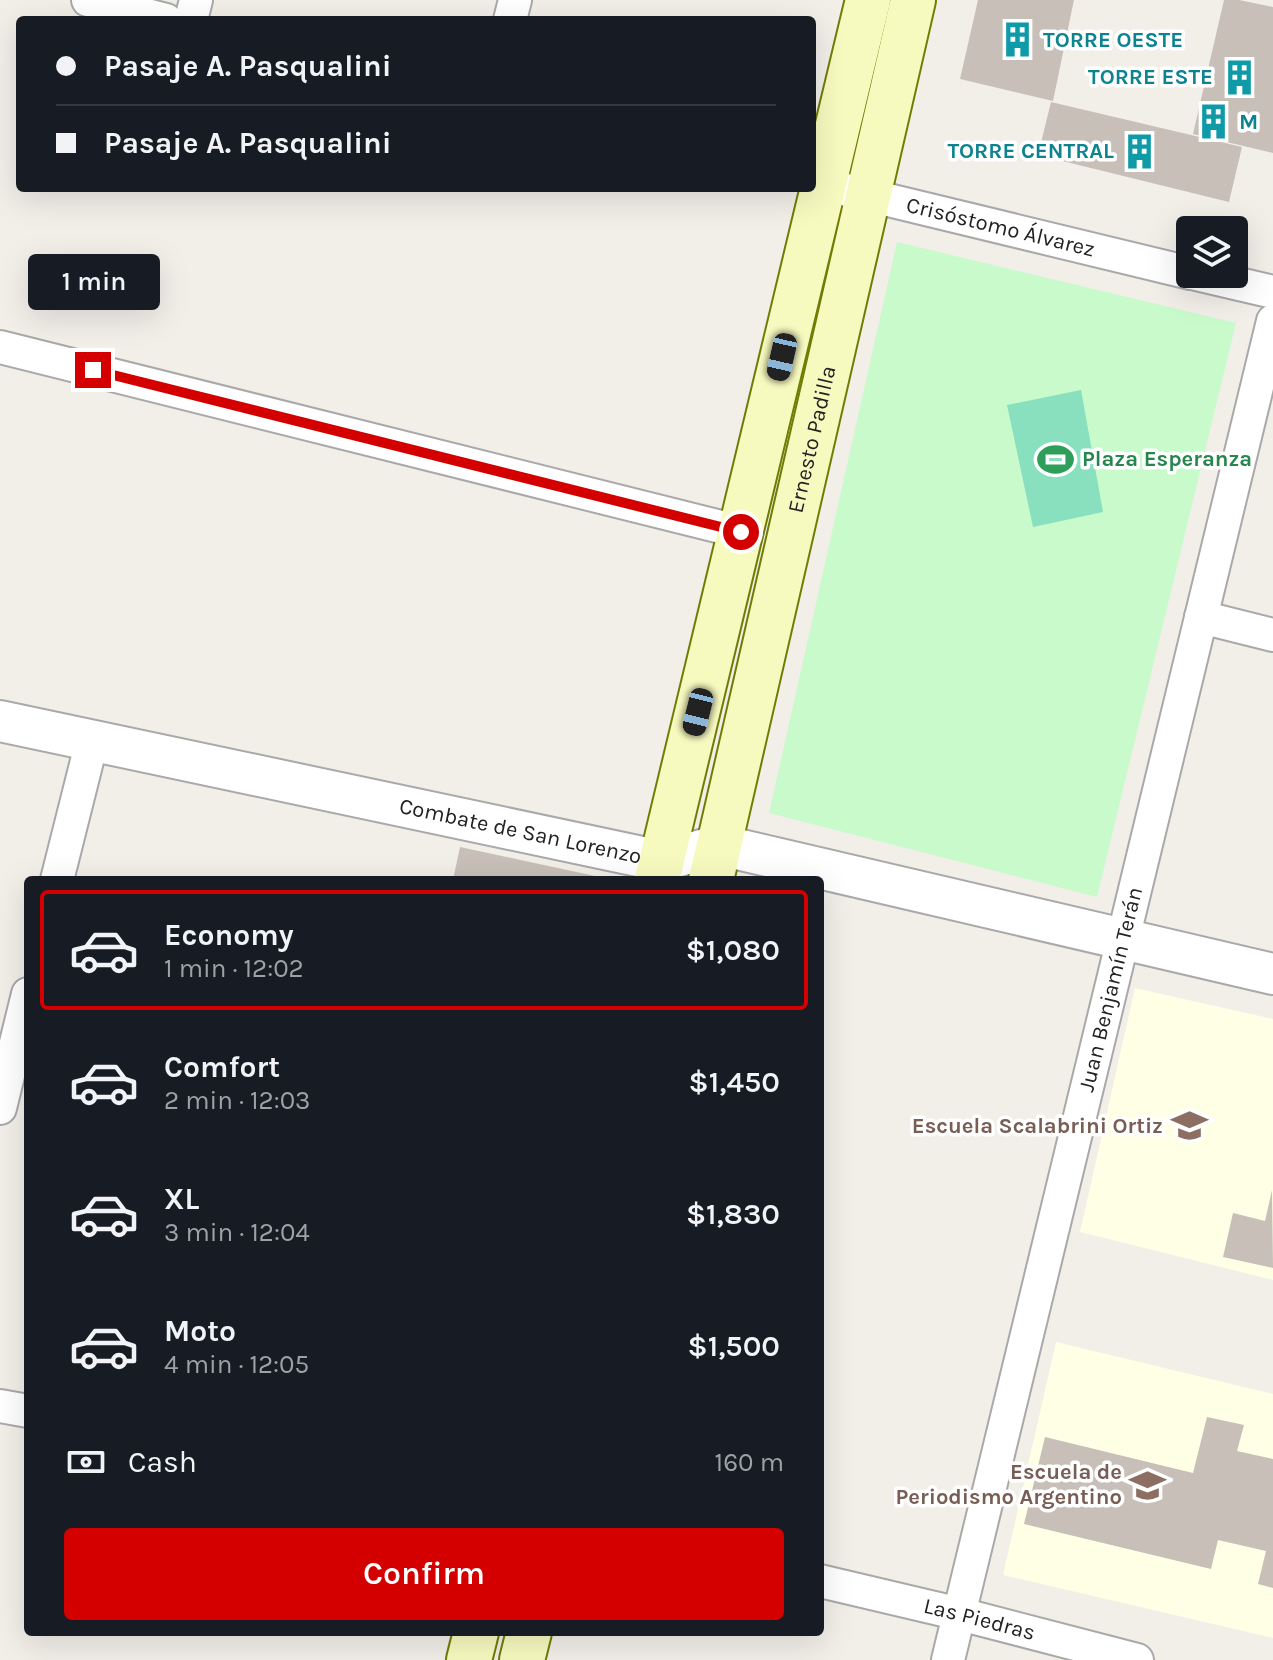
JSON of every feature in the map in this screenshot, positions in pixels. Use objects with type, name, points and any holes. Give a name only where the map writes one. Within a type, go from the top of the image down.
[{"type":"main road","points":[[818,181],[868,0]]},
{"type":"main road","name":"Ernesto Padilla","points":[[716,863],[913,0]]},
{"type":"main road","points":[[659,871],[741,532],[816,192]]},
{"type":"main road","points":[[469,1660],[475,1636]]},
{"type":"main road","points":[[522,1660],[528,1636]]},
{"type":"street","points":[[88,0],[150,16]]},
{"type":"street","name":"Crisóstomo Álvarez","points":[[818,181],[868,196],[1176,269]]},
{"type":"street","name":"Crisóstomo Álvarez","points":[[1248,286],[1273,292]]},
{"type":"street","name":"Juan Benjamín Terán","points":[[948,1660],[1273,321]]},
{"type":"street","points":[[0,347],[741,532]]},
{"type":"street","points":[[1201,617],[1273,635]]},
{"type":"street","name":"Combate de San Lorenzo","points":[[0,721],[659,871],[716,863],[786,876]]},
{"type":"street","points":[[58,876],[92,741]]},
{"type":"street","name":"Combate de San Lorenzo","points":[[824,883],[1124,939],[1273,974]]},
{"type":"street","points":[[11,1094],[24,1018]]},
{"type":"street","points":[[0,1406],[24,1410]]},
{"type":"street","name":"Las Piedras","points":[[824,1582],[1137,1660]]},
{"type":"shaded area","name":"Escuela Scalabrini Ortiz","points":[[1135,988],[1273,1019],[1273,1280],[1080,1232]]},
{"type":"shaded area","name":"Escuela de Periodismo Argentino","points":[[1056,1342],[1273,1394],[1273,1638],[1003,1575]]},
{"type":"green space","points":[[897,242],[1236,323],[1097,897],[769,813]]},
{"type":"green space","name":"Plaza Esperanza","points":[[1081,390],[1103,512],[1033,527],[1007,405]]},
{"type":"building","name":"TORRE OESTE","points":[[978,0],[1074,0],[1053,101],[960,79]]},
{"type":"building","name":"TORRE ESTE","points":[[1224,0],[1273,7],[1273,153],[1193,134]]},
{"type":"building","name":"TORRE CENTRAL","points":[[1051,102],[1242,147],[1229,202],[1038,155]]},
{"type":"building","points":[[460,847],[595,876],[454,876]]},
{"type":"building","points":[[1272,1190],[1273,1268],[1223,1257],[1233,1213],[1265,1221]]},
{"type":"building","points":[[1207,1417],[1244,1425],[1237,1451],[1273,1459],[1273,1588],[1258,1584],[1266,1551],[1218,1540],[1211,1569],[1024,1524],[1045,1437],[1193,1473]]},
{"type":"place","name":"TORRE OESTE","points":[[1017,40]]},
{"type":"place","name":"TORRE ESTE","points":[[1239,77]]},
{"type":"place","name":"M","points":[[1213,122]]},
{"type":"place","name":"TORRE CENTRAL","points":[[1140,151]]},
{"type":"place","name":"Plaza Esperanza","points":[[1056,459]]},
{"type":"place","name":"Escuela Scalabrini Ortiz","points":[[1189,1126]]},
{"type":"place","name":"Escuela de Periodismo Argentino","points":[[1148,1485]]},
{"type":"route","points":[[93,370],[741,532]]}]
